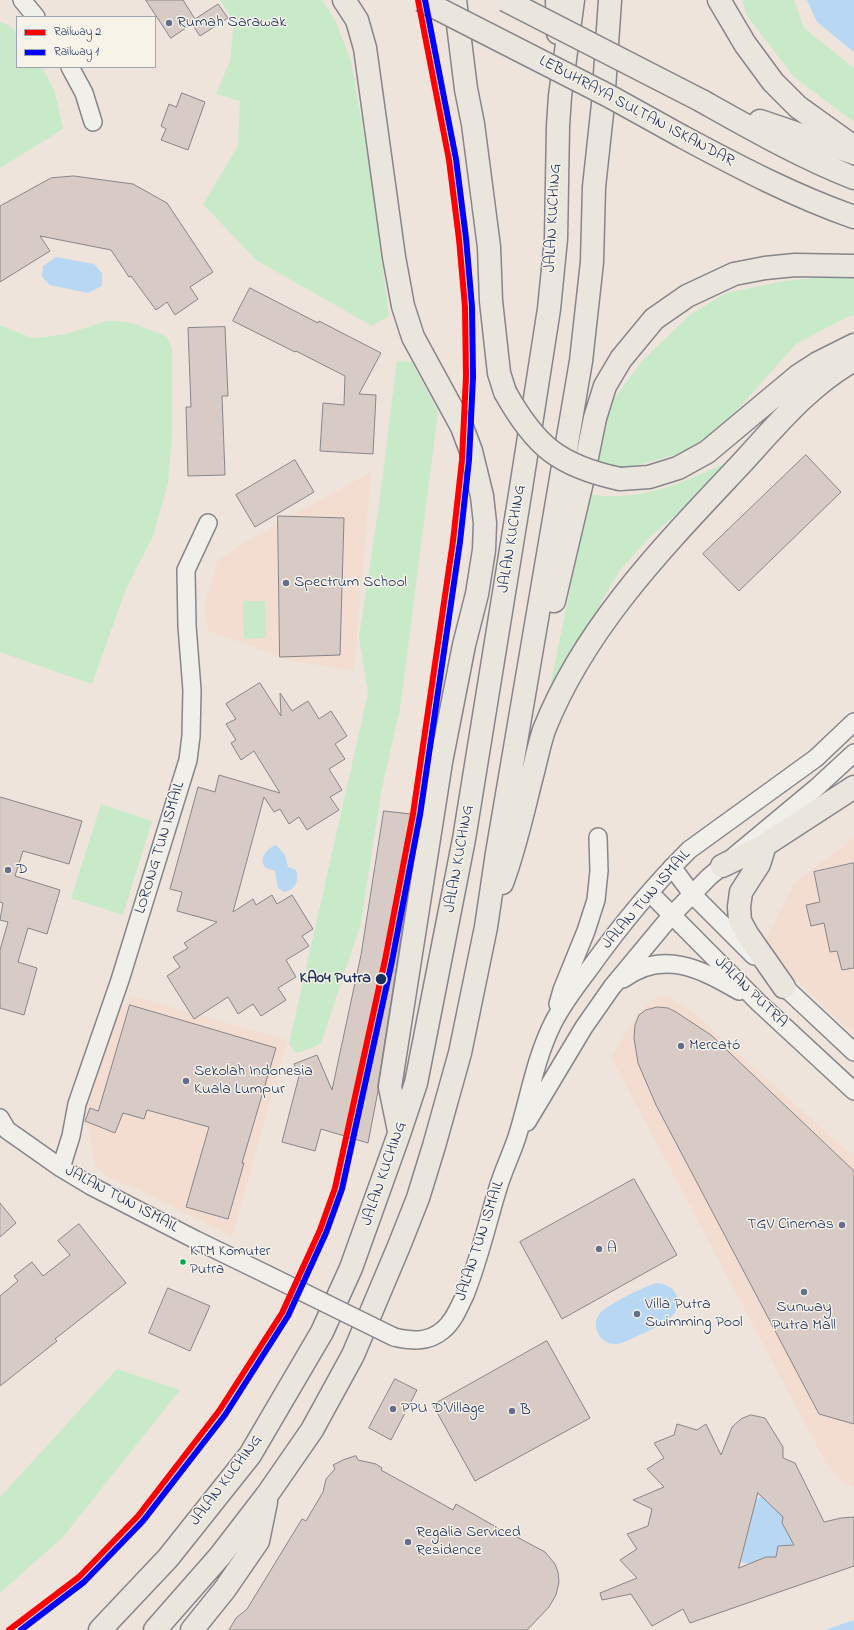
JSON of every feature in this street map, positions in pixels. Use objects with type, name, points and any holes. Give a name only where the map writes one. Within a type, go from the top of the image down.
[{"type":"main road","points":[[344,0],[357,20],[365,48],[394,257],[404,306],[413,337],[462,427],[471,451],[482,496],[485,523],[484,550],[477,594],[464,645],[441,762],[390,1087],[399,1134]]},
{"type":"main road","name":"LEBUHRAYA SULTAN ISKANDAR","points":[[421,0],[568,74],[752,174],[823,206],[854,217]]},
{"type":"main road","points":[[456,0],[466,88],[473,124],[489,248],[491,301],[498,366],[505,392],[527,428],[546,448],[565,462],[598,475],[620,479],[649,477],[678,468],[707,452],[798,376],[818,363],[854,345]]},
{"type":"main road","points":[[505,0],[702,101],[790,149],[833,170],[854,178]]},
{"type":"main road","points":[[557,0],[560,96]]},
{"type":"main road","name":"JALAN KUCHING","points":[[100,1630],[168,1558],[250,1455],[322,1332],[351,1268],[416,1083],[465,832],[549,309],[556,239],[560,96],[573,0]]},
{"type":"main road","points":[[155,1630],[220,1556],[267,1495],[312,1430],[352,1355],[418,1198],[460,1053],[486,928],[518,728],[581,361],[592,262],[594,187],[603,104],[610,0]]},
{"type":"main road","points":[[719,0],[745,44],[774,82],[798,107],[854,147]]},
{"type":"main road","points":[[702,101],[854,153]]},
{"type":"main road","points":[[518,728],[529,710],[582,482],[595,418],[605,386],[621,359],[654,319],[687,296],[734,274],[765,268],[795,265],[834,264],[854,266]]},
{"type":"main road","points":[[744,420],[778,383],[799,364],[844,334],[854,331]]},
{"type":"main road","points":[[486,928],[512,857],[544,731],[566,683],[604,621],[677,532],[783,418],[820,382],[854,360]]},
{"type":"main road","points":[[722,866],[765,845],[854,787]]},
{"type":"main road","points":[[765,845],[759,864],[741,892],[739,907],[740,921],[747,934],[784,987]]},
{"type":"main road","points":[[192,1630],[225,1589],[258,1541],[267,1495]]},
{"type":"street","points":[[22,0],[35,16]]},
{"type":"street","points":[[71,68],[84,93],[93,122]]},
{"type":"street","name":"LORONG TUN ISMAIL","points":[[61,1168],[71,1136],[77,1104],[120,980],[188,760],[191,736],[192,690],[187,626],[186,570],[208,523]]},
{"type":"street","name":"JALAN TUN ISMAIL","points":[[2,1126],[61,1168],[91,1186],[266,1274],[394,1337],[411,1340],[430,1338],[444,1330],[451,1321],[458,1310],[473,1274],[498,1187],[517,1137],[537,1062],[553,1022],[574,990],[627,919],[672,867],[689,850],[816,758],[854,722]]},
{"type":"street","name":"JALAN TUN ISMAIL","points":[[517,1137],[584,1027],[612,988],[671,916],[722,866],[816,788],[854,753]]},
{"type":"street","points":[[553,1022],[562,990],[586,931],[596,900],[598,837]]},
{"type":"street","name":"JALAN PUTRA","points":[[672,867],[692,894],[784,987],[854,1052]]},
{"type":"street","name":"JALAN PUTRA","points":[[650,893],[671,916],[759,1003],[854,1091]]},
{"type":"street","points":[[612,988],[634,971],[662,963],[673,964],[710,974],[759,1003]]},
{"type":"shaded area","name":"Spectrum School","points":[[371,472],[354,671],[293,661],[208,631],[204,607],[218,560],[259,534]]},
{"type":"shaded area","points":[[854,838],[854,1034],[777,962],[766,939],[795,882]]},
{"type":"shaded area","name":"Sekolah Indonesia Kuala Lumpur","points":[[129,995],[287,1040],[232,1237],[128,1185],[110,1178],[95,1166],[89,1131],[83,1122],[120,1005],[126,1007]]},
{"type":"shaded area","name":"Sunway Putra Mall","points":[[660,996],[669,997],[687,1007],[854,1157],[854,1487],[841,1481],[826,1463],[611,1057],[640,1010],[649,1002]]},
{"type":"green space","points":[[220,0],[321,0],[336,22],[351,61],[370,170],[389,316],[372,326],[256,260],[203,204],[238,146],[240,101],[216,94],[230,61],[234,22]]},
{"type":"green space","points":[[742,0],[794,0],[804,28],[854,68],[854,122],[794,77],[747,16]]},
{"type":"green space","points":[[0,22],[10,26],[16,32],[16,68],[43,68],[55,92],[63,129],[0,168]]},
{"type":"green space","points":[[834,276],[854,278],[854,315],[847,317],[796,344],[719,430],[678,454],[632,467],[596,468],[597,427],[612,401],[643,360],[691,314],[726,293],[784,281]]},
{"type":"green space","points":[[106,321],[130,323],[145,327],[167,337],[172,349],[172,437],[168,483],[153,536],[126,589],[92,684],[0,652],[0,325],[32,338],[63,335]]},
{"type":"green space","points":[[397,361],[412,362],[438,412],[400,709],[381,792],[361,923],[321,1043],[296,1053],[289,1044],[368,693],[359,637],[380,498]]},
{"type":"green space","points":[[736,458],[702,492],[650,537],[619,571],[579,642],[545,710],[590,494],[628,496],[647,493],[665,488],[701,474]]},
{"type":"green space","points":[[243,601],[265,601],[266,638],[244,639]]},
{"type":"green space","points":[[101,804],[152,821],[123,915],[71,898]]},
{"type":"green space","points":[[117,1369],[180,1390],[63,1537],[0,1593],[0,1497]]},
{"type":"water","points":[[807,0],[854,0],[854,52],[817,22]]},
{"type":"water","points":[[56,257],[94,264],[102,273],[102,286],[88,293],[50,285],[42,277],[43,266]]},
{"type":"water","points":[[276,845],[285,855],[288,867],[296,870],[297,874],[297,882],[295,885],[288,891],[284,892],[278,888],[275,871],[266,868],[263,861],[267,851]]},
{"type":"water","name":"Villa Putra Swimming Pool","points":[[656,1283],[668,1286],[676,1294],[678,1303],[676,1310],[671,1317],[655,1328],[621,1343],[613,1344],[603,1340],[597,1332],[596,1327],[596,1321],[601,1312],[624,1297]]},
{"type":"water","points":[[762,1496],[778,1512],[783,1514],[782,1522],[796,1543],[778,1546],[776,1557],[766,1557],[747,1564],[741,1561],[755,1502]]},
{"type":"water","points":[[854,1620],[854,1630],[825,1630]]},
{"type":"building","points":[[146,0],[183,0],[195,19],[218,4],[228,18],[200,36],[192,24],[171,38]]},
{"type":"building","points":[[182,93],[205,102],[188,150],[161,140],[166,129],[161,126],[169,104],[176,107]]},
{"type":"building","points":[[74,176],[133,184],[167,203],[213,272],[190,287],[198,299],[175,315],[167,302],[156,310],[131,276],[129,277],[111,250],[40,236],[50,251],[0,282],[0,206],[51,178]]},
{"type":"building","points":[[250,288],[381,353],[359,394],[376,395],[373,454],[320,451],[323,403],[344,405],[345,376],[233,321]]},
{"type":"building","points":[[225,327],[228,396],[222,396],[225,475],[188,476],[186,407],[191,407],[188,328]]},
{"type":"building","points":[[806,455],[841,492],[739,591],[703,554]]},
{"type":"building","points":[[295,460],[314,492],[255,527],[236,495]]},
{"type":"building","points":[[278,516],[344,518],[340,655],[280,657]]},
{"type":"building","points":[[260,683],[281,716],[280,693],[292,711],[308,701],[319,719],[331,711],[347,736],[335,744],[345,759],[329,769],[342,790],[330,797],[339,810],[307,830],[299,817],[289,824],[280,809],[274,812],[264,797],[233,912],[253,899],[256,905],[272,895],[277,904],[292,895],[313,929],[302,936],[309,946],[286,960],[296,977],[278,988],[286,1000],[261,1016],[253,1004],[238,1014],[228,997],[194,1019],[167,976],[180,967],[173,957],[188,948],[184,943],[217,922],[177,911],[182,892],[170,889],[198,787],[215,792],[219,775],[280,793],[254,751],[241,760],[231,743],[236,740],[226,724],[236,719],[226,704]]},
{"type":"building","name":"D","points":[[0,797],[82,821],[69,864],[23,851],[15,876],[60,890],[47,934],[28,928],[18,962],[37,968],[24,1015],[0,1008],[0,950],[8,922],[0,920],[3,903],[0,902]]},
{"type":"building","name":"KA04 Putra","points":[[384,811],[420,815],[378,1091],[368,1143],[321,1129],[315,1151],[282,1142],[299,1076],[294,1064],[317,1055],[332,1090],[361,955]]},
{"type":"building","points":[[854,863],[854,968],[842,970],[837,951],[830,952],[824,923],[811,926],[806,905],[820,902],[814,872]]},
{"type":"building","name":"Sekolah Indonesia Kuala Lumpur","points":[[130,1005],[276,1048],[242,1163],[244,1163],[228,1219],[186,1207],[209,1127],[147,1110],[144,1119],[123,1113],[115,1133],[85,1121],[90,1108],[98,1111]]},
{"type":"building","name":"Sunway Putra Mall","points":[[658,1007],[668,1008],[676,1012],[711,1035],[854,1171],[854,1424],[819,1414],[656,1105],[638,1063],[634,1038],[635,1025],[639,1015],[646,1010]]},
{"type":"building","points":[[634,1179],[677,1255],[562,1319],[520,1242]]},
{"type":"building","points":[[0,1203],[16,1223],[0,1237]]},
{"type":"building","points":[[79,1224],[126,1283],[55,1339],[57,1341],[0,1386],[0,1296],[18,1281],[14,1276],[32,1262],[43,1276],[70,1255],[58,1241]]},
{"type":"building","points":[[168,1288],[210,1306],[190,1351],[149,1333]]},
{"type":"building","points":[[547,1341],[590,1418],[475,1481],[433,1405]]},
{"type":"building","name":"PPU D’Village","points":[[395,1379],[417,1390],[391,1440],[369,1428]]},
{"type":"building","points":[[751,1415],[765,1418],[783,1447],[783,1458],[795,1463],[824,1522],[854,1517],[854,1566],[690,1623],[683,1609],[652,1626],[631,1594],[602,1600],[600,1593],[637,1578],[620,1560],[637,1549],[627,1534],[648,1526],[652,1509],[633,1500],[664,1487],[647,1469],[664,1458],[654,1443],[674,1435],[677,1424],[697,1430],[706,1424],[721,1455],[732,1427],[741,1419]],"holes":[[[758,1493],[783,1517],[782,1523],[794,1545],[778,1546],[776,1557],[766,1557],[739,1568]]]},
{"type":"building","name":"Regalia Serviced Residence","points":[[356,1456],[358,1460],[376,1464],[382,1468],[381,1470],[453,1510],[456,1504],[503,1531],[502,1529],[545,1552],[555,1564],[559,1582],[556,1595],[549,1607],[527,1630],[229,1630],[236,1618],[247,1609],[302,1519],[306,1521],[323,1492],[326,1479],[335,1469],[333,1465]]},
{"type":"rail line","name":"2","points":[[9,1630],[79,1577],[138,1516],[219,1411],[282,1313],[320,1230],[335,1188],[385,960],[413,814],[453,541],[462,460],[466,377],[465,307],[459,239],[449,160],[418,0]]},
{"type":"rail line","name":"1","points":[[21,1630],[84,1582],[143,1521],[225,1415],[288,1316],[326,1233],[342,1189],[392,961],[420,815],[460,542],[469,460],[473,377],[472,307],[466,238],[456,159],[425,0]]},
{"type":"place","name":"Rumah Sarawak","points":[[169,23]]},
{"type":"place","name":"Spectrum School","points":[[286,583]]},
{"type":"place","name":"D","points":[[8,870]]},
{"type":"place","name":"KA04 Putra","points":[[381,979]]},
{"type":"place","name":"Mercató","points":[[681,1046]]},
{"type":"place","name":"Sekolah Indonesia Kuala Lumpur","points":[[186,1081]]},
{"type":"place","name":"TGV Cinemas","points":[[842,1225]]},
{"type":"place","name":"A","points":[[599,1249]]},
{"type":"place","name":"KTM Komuter Putra","points":[[183,1262]]},
{"type":"place","name":"Sunway Putra Mall","points":[[804,1292]]},
{"type":"place","name":"Villa Putra Swimming Pool","points":[[637,1314]]},
{"type":"place","name":"PPU D’Village","points":[[393,1409]]},
{"type":"place","name":"B","points":[[512,1411]]},
{"type":"place","name":"Regalia Serviced Residence","points":[[408,1542]]}]
